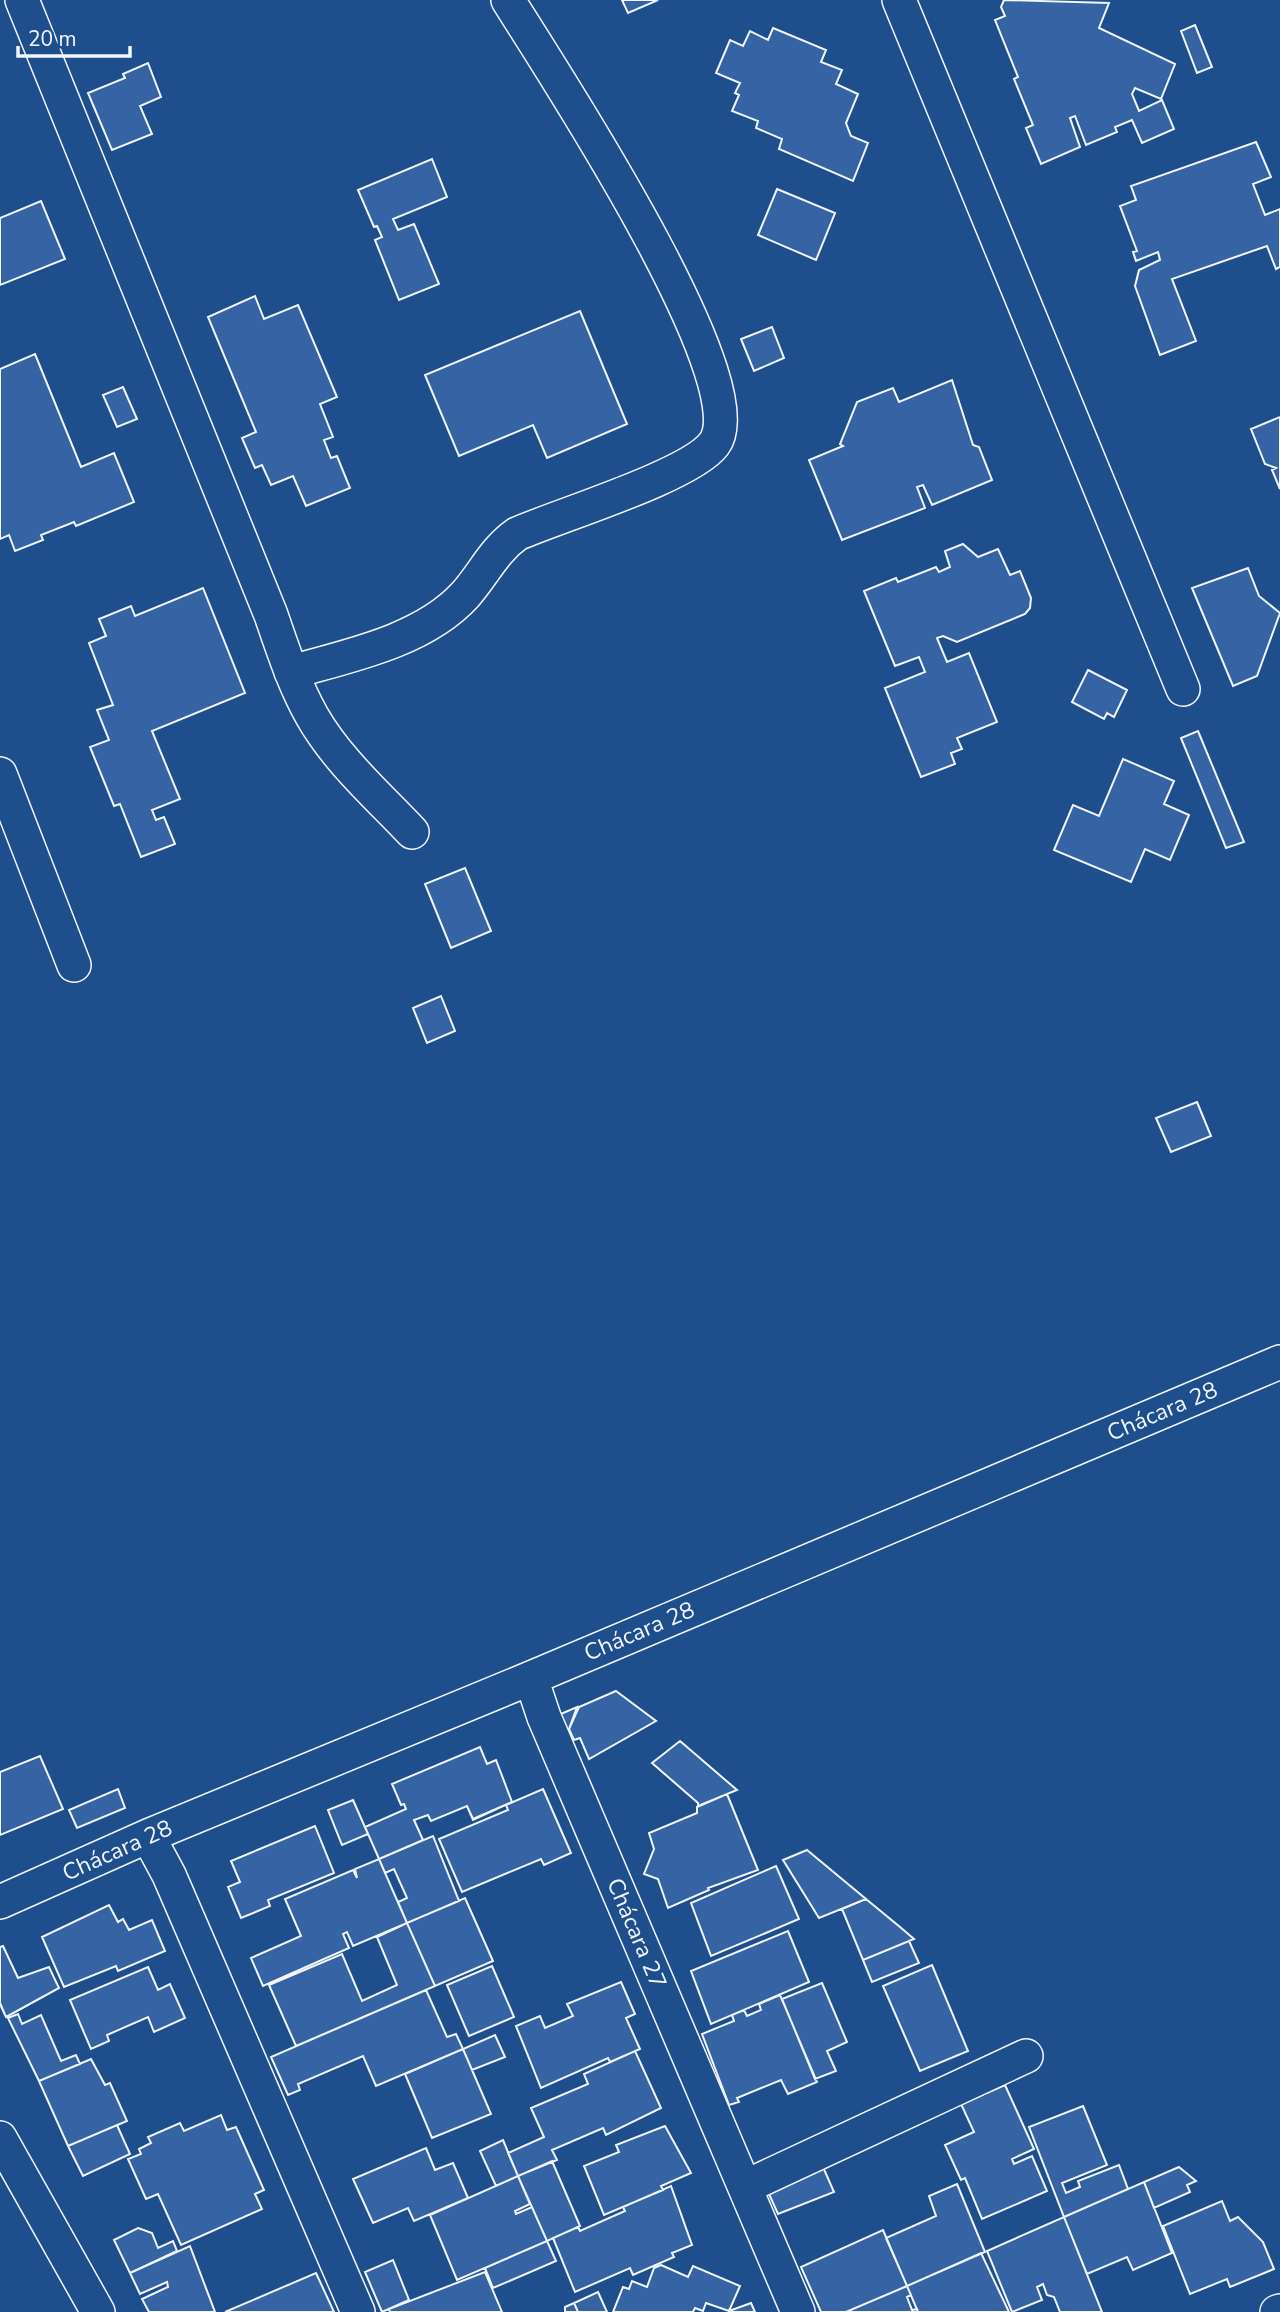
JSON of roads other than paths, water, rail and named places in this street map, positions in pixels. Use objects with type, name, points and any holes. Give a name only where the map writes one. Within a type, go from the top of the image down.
[{"type":"street","points":[[22,0],[260,590],[290,672],[313,718],[338,752],[411,832]]},
{"type":"street","points":[[290,672],[342,658],[408,634],[435,620],[465,595],[504,543],[517,534],[668,475],[708,452],[720,435],[720,401],[706,357],[658,247],[618,177],[508,0]]},
{"type":"street","points":[[899,0],[1184,689]]},
{"type":"street","points":[[0,774],[74,965]]},
{"type":"street","name":"Chácara 28","points":[[0,1902],[148,1836],[531,1678],[1280,1362]]},
{"type":"street","name":"Chácara 27","points":[[531,1678],[544,1717],[798,2312]]},
{"type":"street","points":[[148,1836],[169,1875],[358,2312]]},
{"type":"street","points":[[745,2187],[1026,2056]]},
{"type":"street","points":[[0,2138],[98,2312]]}]
